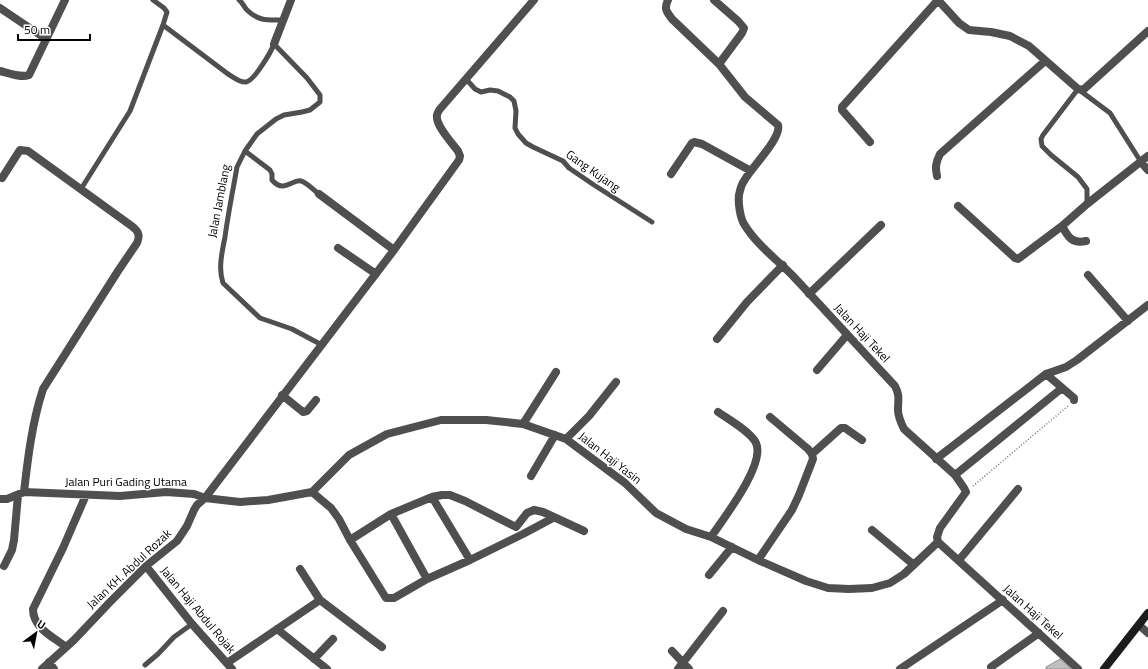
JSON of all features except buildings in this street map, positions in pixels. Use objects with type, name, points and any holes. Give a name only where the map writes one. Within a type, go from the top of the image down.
[{"type":"main road","points":[[1104,669],[1148,613]]},
{"type":"street","points":[[0,71],[22,76],[29,75],[65,0]]},
{"type":"street","points":[[274,44],[292,0]]},
{"type":"street","name":"Jalan KH. Abdul Rozak","points":[[42,669],[74,640],[146,566],[177,541],[187,526],[197,505],[204,498],[394,250],[459,160],[460,156],[458,151],[439,126],[437,114],[534,0]]},
{"type":"street","name":"Jalan Haji Tekel","points":[[668,0],[666,6],[667,12],[672,19],[719,64],[745,97],[778,125],[779,128],[777,134],[764,156],[741,186],[739,197],[743,222],[755,239],[783,266],[895,386],[899,398],[898,410],[900,422],[904,429],[955,475],[966,492]]},
{"type":"street","points":[[714,0],[744,28],[742,33],[719,64]]},
{"type":"street","points":[[870,142],[842,110],[842,107],[938,0],[959,23],[969,30],[991,32],[1010,36],[1029,46],[1078,89],[1083,90],[1148,31]]},
{"type":"street","points":[[0,8],[46,39]]},
{"type":"street","points":[[937,176],[935,168],[936,161],[940,154],[1045,61]]},
{"type":"street","points":[[671,174],[694,142],[702,144],[751,171]]},
{"type":"street","points":[[2,178],[20,150],[28,151],[133,227],[138,231],[139,238],[43,389],[30,443],[12,550],[4,566]]},
{"type":"street","points":[[958,206],[1015,258],[1018,259],[1062,226],[1087,204],[1148,156]]},
{"type":"street","points":[[1141,162],[1148,170]]},
{"type":"street","points":[[319,194],[394,250]]},
{"type":"street","points":[[809,294],[881,225]]},
{"type":"street","points":[[1062,226],[1074,241],[1086,241]]},
{"type":"street","points":[[338,248],[376,274]]},
{"type":"street","points":[[717,339],[747,302],[783,266]]},
{"type":"street","points":[[1088,275],[1128,321]]},
{"type":"street","points":[[936,459],[1046,374],[1066,367],[1077,360],[1148,305]]},
{"type":"street","points":[[817,370],[847,335]]},
{"type":"street","points":[[523,424],[556,372]]},
{"type":"street","points":[[1046,374],[1074,398],[1074,400]]},
{"type":"street","points":[[566,439],[589,416],[616,382]]},
{"type":"street","points":[[955,475],[1062,388]]},
{"type":"street","points":[[282,395],[303,412],[309,409],[316,400]]},
{"type":"street","points":[[711,537],[750,476],[758,452],[756,442],[749,434],[718,412]]},
{"type":"street","points":[[758,560],[792,510],[812,462],[812,454],[808,449],[770,417]]},
{"type":"street","name":"Jalan Haji Yasin","points":[[312,492],[349,455],[387,434],[441,420],[486,420],[523,424],[566,439],[625,482],[656,513],[686,529],[711,537],[806,581],[828,588],[849,590],[872,588],[890,583],[914,566],[938,542]]},
{"type":"street","points":[[812,454],[841,428],[845,428],[862,440]]},
{"type":"street","points":[[531,476],[555,435]]},
{"type":"street","points":[[959,560],[1018,489]]},
{"type":"street","name":"Jalan Puri Gading Utama","points":[[0,499],[7,499],[21,494],[120,496],[166,492],[194,494],[204,498]]},
{"type":"street","points":[[204,498],[240,502],[268,500],[312,492],[331,508],[339,519],[350,540],[386,598],[394,598],[427,578],[470,560],[553,518]]},
{"type":"street","points":[[938,542],[937,537],[940,528],[966,492]]},
{"type":"street","points":[[66,647],[38,626],[33,617],[33,609],[63,548],[86,495]]},
{"type":"street","points":[[350,540],[391,514],[432,497],[442,495],[450,495],[465,501],[516,527],[523,534]]},
{"type":"street","points":[[432,497],[470,560]]},
{"type":"street","points":[[516,527],[530,510],[534,510],[543,512],[553,518],[584,531]]},
{"type":"street","points":[[391,514],[427,578]]},
{"type":"street","points":[[872,530],[914,566]]},
{"type":"street","name":"Jalan Haji Tekel","points":[[938,542],[1078,669]]},
{"type":"street","points":[[709,575],[732,547]]},
{"type":"street","name":"Jalan Haji Abdul Rojak","points":[[146,566],[192,624],[229,666]]},
{"type":"street","points":[[300,569],[320,600],[382,647]]},
{"type":"street","points":[[229,666],[276,630],[320,600]]},
{"type":"street","points":[[900,669],[1003,600]]},
{"type":"street","points":[[672,651],[683,667],[723,611]]},
{"type":"street","points":[[1138,625],[1148,633]]},
{"type":"street","points":[[276,630],[327,669]]},
{"type":"street","points":[[991,667],[1039,633]]},
{"type":"street","points":[[314,658],[333,639]]},
{"type":"street","points":[[49,662],[54,669]]},
{"type":"lane","points":[[81,189],[130,111],[163,25],[166,12],[164,8],[153,0]]},
{"type":"lane","points":[[239,0],[248,11],[261,19],[284,20]]},
{"type":"lane","points":[[163,25],[228,74],[244,82],[250,81],[259,70],[274,44]]},
{"type":"lane","name":"Jalan Jamblang","points":[[274,44],[319,92],[320,102],[310,110],[284,115],[276,119],[257,134],[245,151],[237,166],[226,226],[220,269],[221,277],[223,283],[260,318],[292,329],[322,345]]},
{"type":"lane","name":"Gang Kujang","points":[[466,79],[475,89],[482,92],[490,90],[498,91],[510,97],[514,101],[516,111],[515,128],[526,143],[563,161],[569,168],[652,222]]},
{"type":"lane","points":[[1087,204],[1087,188],[1078,177],[1042,146],[1041,139],[1078,89],[1110,112],[1141,162]]},
{"type":"lane","points":[[245,151],[270,170],[272,180],[276,183],[286,186],[302,181],[319,194]]},
{"type":"lane","points":[[145,665],[158,654],[172,638],[192,624]]},
{"type":"path","points":[[966,492],[1073,403],[1074,400]]}]
